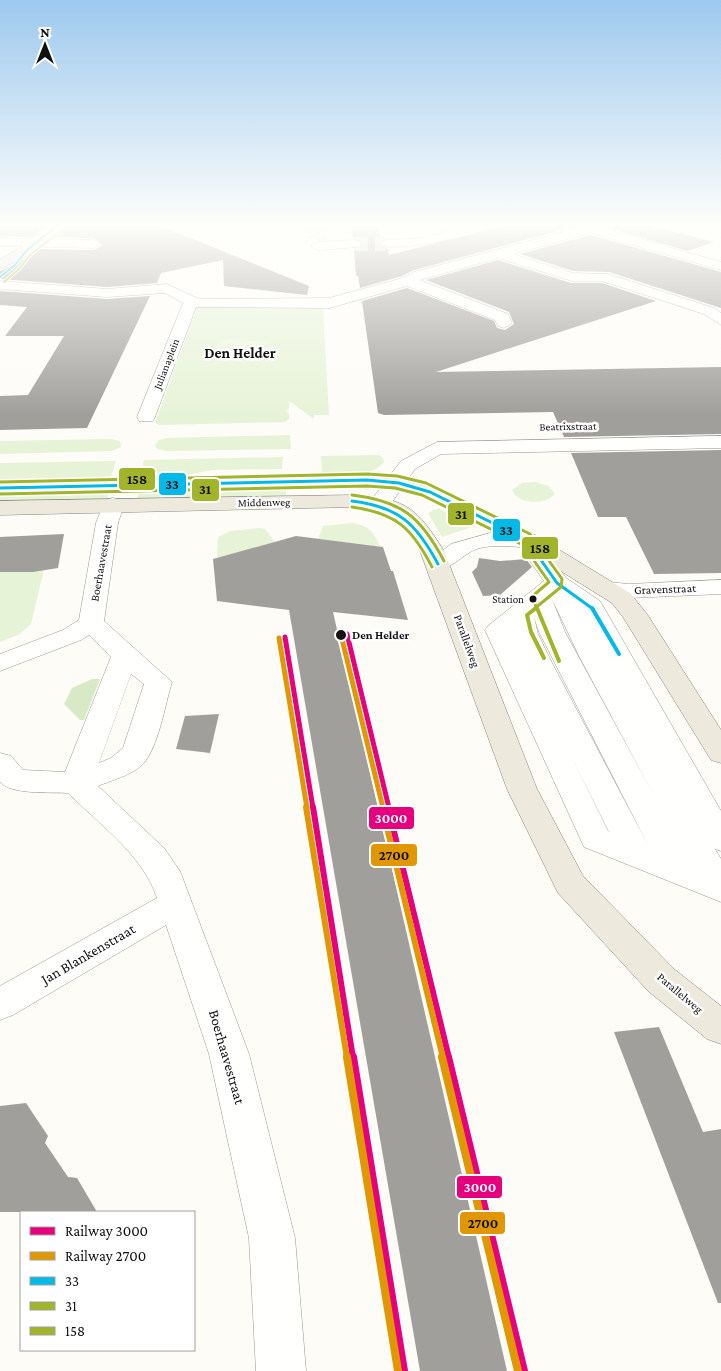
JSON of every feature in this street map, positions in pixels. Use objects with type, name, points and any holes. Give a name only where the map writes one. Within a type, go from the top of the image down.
[{"type":"main road","name":"Middenweg","points":[[0,488],[367,480],[396,482],[430,492],[527,540]]},
{"type":"main road","name":"Middenweg","points":[[0,508],[345,501],[380,503],[397,510],[417,526],[438,564]]},
{"type":"main road","points":[[527,540],[621,598],[634,614],[721,753]]},
{"type":"main road","name":"Parallelweg","points":[[438,564],[522,788],[570,884],[661,980],[721,1028]]},
{"type":"street","points":[[32,287],[114,292],[154,291],[167,288],[193,302],[330,303],[384,287]]},
{"type":"street","points":[[434,287],[502,317],[504,323]]},
{"type":"street","points":[[445,287],[505,304]]},
{"type":"street","points":[[634,287],[708,311],[721,320]]},
{"type":"street","name":"Julianaplein","points":[[146,417],[187,307],[193,302]]},
{"type":"street","name":"Beatrixstraat","points":[[380,503],[408,466],[435,438],[721,442]]},
{"type":"street","name":"Boerhaavestraat","points":[[91,622],[107,522],[113,505]]},
{"type":"street","points":[[438,564],[449,554],[473,542],[527,540],[539,598],[552,632],[678,873]]},
{"type":"street","name":"Gravenstraat","points":[[609,589],[628,591],[721,587]]},
{"type":"street","points":[[539,598],[592,656],[721,889]]},
{"type":"street","points":[[721,839],[591,606],[539,598],[498,630],[595,839],[721,889]]},
{"type":"street","points":[[0,663],[72,635],[91,622],[124,656],[158,682],[138,749],[132,758],[122,764],[76,783],[16,780],[0,763]]},
{"type":"street","points":[[76,783],[124,656]]},
{"type":"street","name":"Boerhaavestraat","points":[[76,783],[152,856],[168,880],[229,1054],[272,1238],[281,1371]]},
{"type":"street","name":"Jan Blankenstraat","points":[[0,1004],[176,904]]},
{"type":"green space","points":[[197,307],[317,307],[323,309],[329,415],[314,415],[314,419],[289,401],[289,409],[286,411],[289,414],[289,419],[285,422],[160,425],[155,423]]},
{"type":"green space","points":[[230,339],[274,343],[216,347],[222,341]]},
{"type":"green space","points":[[290,435],[291,449],[167,451],[157,449],[155,445],[159,440],[168,438]]},
{"type":"green space","points":[[111,439],[120,441],[121,447],[112,451],[0,454],[0,441]]},
{"type":"green space","points":[[379,455],[383,458],[384,462],[364,474],[322,475],[321,456]]},
{"type":"green space","points":[[283,457],[282,469],[212,470],[172,478],[140,479],[144,460]]},
{"type":"green space","points":[[116,461],[110,479],[0,482],[0,463]]},
{"type":"green space","points":[[535,482],[548,486],[554,492],[554,495],[544,501],[532,502],[520,499],[512,490],[522,483]]},
{"type":"green space","points":[[286,488],[286,496],[137,499],[139,491]]},
{"type":"green space","points":[[109,491],[107,500],[0,502],[0,494]]},
{"type":"green space","points":[[438,508],[472,527],[442,537],[428,513]]},
{"type":"green space","points":[[352,523],[363,525],[370,530],[380,546],[318,539],[323,526]]},
{"type":"green space","points":[[265,529],[275,542],[217,558],[218,537],[230,531]]},
{"type":"green space","points":[[44,569],[31,624],[20,634],[0,642],[0,571]]},
{"type":"green space","points":[[92,679],[100,679],[84,720],[80,720],[64,704],[72,688]]},
{"type":"building","points":[[233,287],[309,287],[307,295]]},
{"type":"building","points":[[444,287],[614,287],[656,301],[436,372],[721,367],[721,434],[564,437],[553,412],[384,415],[378,413],[362,301],[407,288],[494,321],[497,328],[505,330],[514,324],[509,312]]},
{"type":"building","points":[[656,287],[721,287],[721,308]]},
{"type":"building","points":[[0,291],[107,299],[150,296],[87,428],[0,430],[0,396],[28,395],[64,336],[5,336],[27,307],[0,305]]},
{"type":"building","points":[[721,450],[721,573],[654,574],[626,517],[598,517],[571,453]]},
{"type":"building","points":[[64,534],[58,568],[33,572],[0,572],[0,537]]},
{"type":"building","points":[[296,536],[383,547],[391,571],[393,571],[408,620],[333,612],[507,1371],[420,1371],[289,610],[217,601],[213,559]]},
{"type":"building","points":[[479,558],[500,561],[526,559],[532,567],[500,595],[483,596],[472,572],[477,567]]},
{"type":"building","points":[[219,714],[210,753],[176,749],[185,716]]},
{"type":"building","points":[[659,1027],[703,1132],[721,1129],[721,1303],[718,1303],[614,1032]]},
{"type":"building","points":[[26,1103],[48,1136],[45,1143],[68,1177],[77,1178],[96,1211],[0,1212],[0,1106]]},
{"type":"rail line","name":"3000","points":[[347,634],[524,1371]]},
{"type":"rail line","name":"2700","points":[[341,635],[518,1371]]},
{"type":"rail line","name":"3000","points":[[285,637],[404,1371]]},
{"type":"rail line","name":"2700","points":[[279,638],[398,1371]]},
{"type":"transit line","name":"158","points":[[0,482],[367,474],[397,476],[426,483],[530,534],[562,579],[561,587],[527,615],[531,632],[544,658]]},
{"type":"transit line","name":"33","points":[[0,488],[367,480],[399,483],[430,492],[527,540],[557,583],[591,606],[619,654]]},
{"type":"transit line","name":"31","points":[[0,494],[367,486],[395,488],[422,495],[523,545],[549,582],[535,594],[533,599],[559,661]]},
{"type":"transit line","name":"158","points":[[352,495],[385,501],[409,513],[428,533],[444,561]]},
{"type":"transit line","name":"33","points":[[352,501],[383,507],[405,518],[422,537],[438,564]]},
{"type":"transit line","name":"31","points":[[352,507],[381,512],[402,524],[418,541],[432,567]]},
{"type":"place","name":"Station","points":[[533,599]]},
{"type":"place","name":"Den Helder","points":[[341,635]]},
{"type":"district","name":"Den Helder","points":[[240,353]]}]
